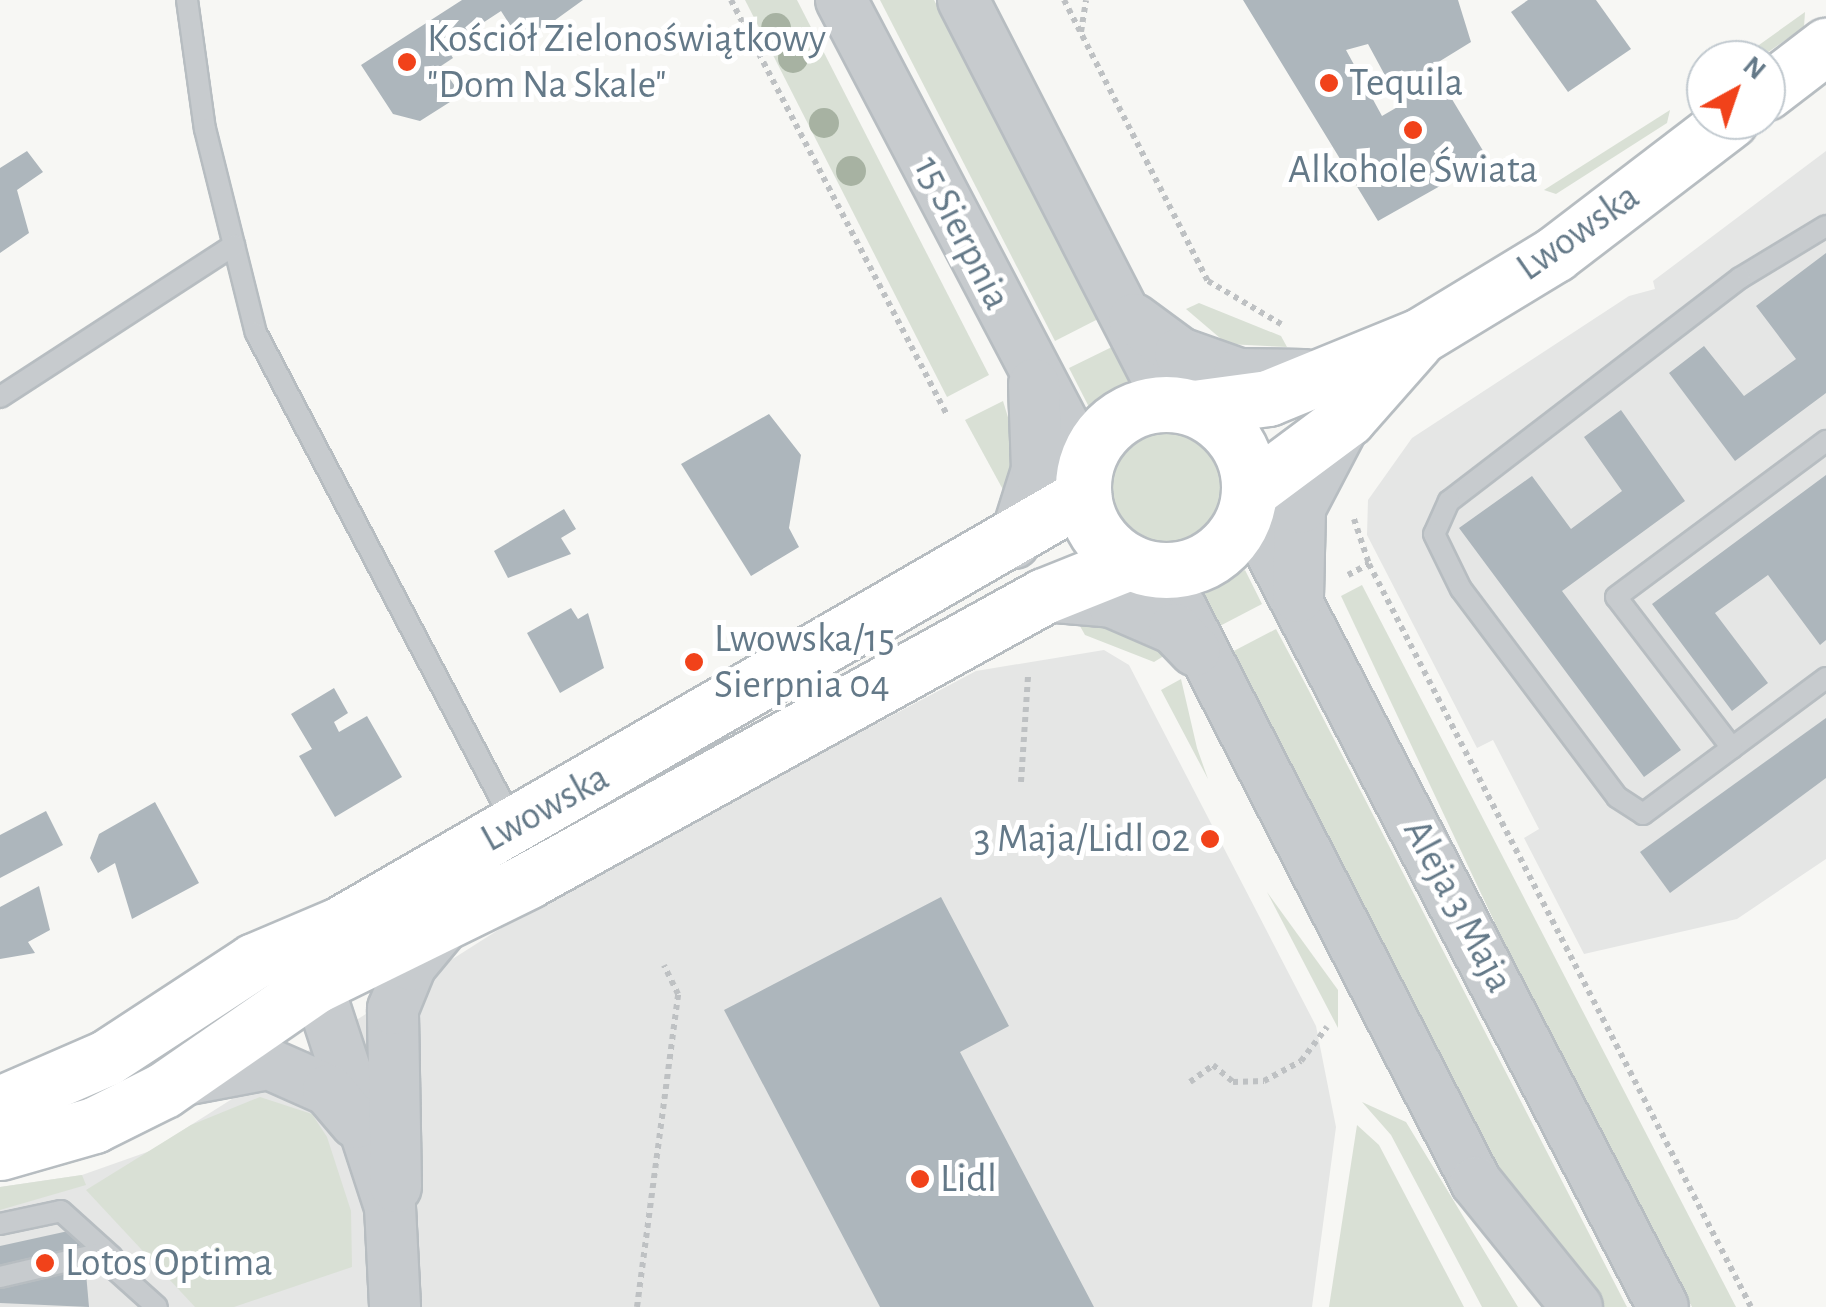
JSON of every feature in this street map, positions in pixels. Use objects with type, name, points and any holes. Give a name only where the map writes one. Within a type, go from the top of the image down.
[{"type":"main road","points":[[1786,77],[1826,46]]},
{"type":"main road","name":"Lwowska","points":[[1249,500],[1333,397],[1420,336],[1555,254],[1704,140]]},
{"type":"main road","name":"Lwowska","points":[[1182,406],[1333,397]]},
{"type":"main road","points":[[1182,406],[1236,440],[1249,500],[1211,558],[1138,565],[1102,540],[1084,480],[1127,413],[1182,406]]},
{"type":"main road","name":"Lwowska","points":[[0,1104],[106,1058],[176,1007],[452,916],[528,849],[1014,542],[1084,480]]},
{"type":"main road","name":"Lwowska","points":[[0,1152],[94,1125],[180,1082],[328,954],[528,849],[1044,596],[1138,565]]},
{"type":"street","name":"15 Sierpnia","points":[[842,0],[1033,369],[1084,480]]},
{"type":"street","points":[[963,0],[1182,406]]},
{"type":"street","points":[[1134,319],[1180,353],[1239,374],[1333,397],[1300,508],[1298,602]]},
{"type":"street","points":[[1014,542],[1037,470],[1033,369]]},
{"type":"street","name":"Aleja 3 Maja","points":[[1249,500],[1298,602],[1664,1307]]},
{"type":"street","points":[[1138,565],[1182,610],[1199,654],[1476,1182],[1578,1307]]},
{"type":"street","points":[[1044,596],[1112,602],[1174,629],[1199,654]]},
{"type":"street","points":[[395,1307],[390,1207],[399,1165],[392,1062],[401,984],[452,916]]},
{"type":"street","points":[[328,954],[392,1062]]},
{"type":"street","points":[[328,954],[366,1139],[390,1207]]},
{"type":"street","name":"Lwowska","points":[[180,1082],[268,1064],[328,1090],[366,1139]]},
{"type":"lane","points":[[187,0],[234,245],[256,333],[528,849]]},
{"type":"lane","points":[[1826,226],[1740,278],[1449,501],[1434,534],[1460,590],[1617,796],[1644,814],[1826,678]]},
{"type":"lane","points":[[0,397],[234,245]]},
{"type":"lane","points":[[1732,748],[1616,598],[1826,441]]},
{"type":"lane","points":[[0,1224],[61,1211],[157,1307]]},
{"type":"lane","points":[[0,1277],[98,1254],[120,1266]]},
{"type":"path","points":[[731,0],[946,413]]},
{"type":"path","points":[[1064,0],[1208,281],[1295,331],[1333,397]]},
{"type":"path","points":[[1081,33],[1086,0]]},
{"type":"path","points":[[1357,504],[1369,564],[1751,1307]]},
{"type":"path","points":[[1022,782],[1028,676]]},
{"type":"path","points":[[637,1307],[678,994],[664,966]]},
{"type":"path","points":[[1190,1082],[1213,1066],[1233,1082],[1264,1081],[1300,1061],[1327,1027]]},
{"type":"shaded area","points":[[745,0],[797,0],[989,375],[947,397]]},
{"type":"shaded area","points":[[880,0],[934,0],[1104,316],[1055,341]]},
{"type":"shaded area","points":[[1805,12],[1804,27],[1785,40],[1766,40]]},
{"type":"shaded area","points":[[1670,110],[1667,123],[1556,194],[1544,190]]},
{"type":"shaded area","points":[[1826,151],[1826,859],[1737,919],[1584,954],[1524,838],[1539,829],[1493,740],[1477,748],[1367,535],[1368,500],[1412,438],[1629,296],[1655,289],[1653,281]]},
{"type":"shaded area","points":[[1199,303],[1281,336],[1287,347],[1227,344],[1186,309]]},
{"type":"shaded area","points":[[1120,343],[1140,380],[1090,409],[1069,368]]},
{"type":"shaded area","points":[[1003,401],[1019,453],[1007,497],[965,420]]},
{"type":"shaded area","points":[[1168,430],[1200,439],[1216,455],[1225,487],[1216,519],[1200,535],[1168,544],[1136,535],[1120,519],[1111,487],[1120,455],[1136,439]]},
{"type":"shaded area","points":[[1245,570],[1262,604],[1216,628],[1198,598]]},
{"type":"shaded area","points":[[1362,585],[1736,1307],[1692,1307],[1526,989],[1341,596]]},
{"type":"shaded area","points":[[1104,618],[1167,654],[1154,662],[1085,635],[1076,619]]},
{"type":"shaded area","points":[[1276,629],[1627,1307],[1604,1307],[1585,1291],[1522,1212],[1228,654]]},
{"type":"shaded area","points":[[1104,650],[1129,665],[1316,1026],[1336,1127],[1312,1307],[0,1307],[0,1187],[82,1175],[150,1151],[555,894],[976,671]]},
{"type":"shaded area","points":[[1181,679],[1197,748],[1208,779],[1161,690]]},
{"type":"shaded area","points":[[1267,892],[1338,990],[1338,1028]]},
{"type":"shaded area","points":[[260,1097],[312,1114],[327,1137],[351,1211],[352,1267],[234,1307],[195,1307],[86,1190],[191,1125]]},
{"type":"shaded area","points":[[1362,1102],[1406,1122],[1518,1307],[1482,1307],[1391,1135]]},
{"type":"shaded area","points":[[1357,1125],[1379,1145],[1464,1307],[1329,1307]]},
{"type":"shaded area","points":[[82,1175],[86,1185],[0,1210],[0,1187]]},
{"type":"building","name":"Kościół Zielonoświątkowy \"Dom Na Skale\"","points":[[462,0],[583,0],[540,31],[512,28],[501,11],[446,47],[453,58],[441,66],[461,95],[420,121],[393,114],[361,65]]},
{"type":"building","points":[[1243,0],[1458,0],[1471,42],[1432,66],[1488,159],[1378,221]],"holes":[[[1368,44],[1401,105],[1382,116],[1346,50]]]},
{"type":"building","points":[[1528,0],[1596,0],[1631,49],[1568,92],[1511,12]]},
{"type":"building","points":[[27,151],[43,172],[17,190],[29,233],[0,253],[0,168]]},
{"type":"building","points":[[1826,253],[1826,393],[1735,461],[1669,373],[1704,346],[1744,396],[1796,359],[1756,306]]},
{"type":"building","points":[[1621,410],[1685,501],[1562,591],[1681,750],[1644,777],[1459,528],[1532,476],[1571,529],[1622,491],[1584,437]]},
{"type":"building","points":[[769,414],[801,455],[789,528],[799,547],[751,576],[681,464]]},
{"type":"building","points":[[1826,475],[1826,640],[1820,645],[1768,575],[1715,613],[1768,683],[1732,711],[1652,604]]},
{"type":"building","points":[[564,509],[576,529],[561,538],[571,554],[508,578],[494,551]]},
{"type":"building","points":[[571,608],[578,619],[588,613],[604,668],[560,693],[527,633]]},
{"type":"building","points":[[334,688],[348,713],[334,722],[339,732],[367,716],[402,777],[335,817],[299,756],[312,749],[291,714]]},
{"type":"building","points":[[1826,718],[1826,778],[1670,893],[1640,852]]},
{"type":"building","points":[[155,802],[199,883],[132,919],[115,863],[98,873],[90,858],[99,834]]},
{"type":"building","points":[[46,811],[63,845],[0,878],[0,835]]},
{"type":"building","points":[[39,886],[50,930],[28,942],[35,953],[0,959],[0,907]]},
{"type":"building","name":"Lidl","points":[[941,897],[1009,1026],[960,1052],[1094,1307],[880,1307],[724,1010]]},
{"type":"building","name":"Lotos Optima","points":[[82,1228],[89,1307],[0,1303],[0,1246]]},
{"type":"place","name":"Kościół Zielonoświątkowy \"Dom Na Skale\"","points":[[407,62]]},
{"type":"place","name":"Tequila","points":[[1329,83]]},
{"type":"place","name":"Alkohole Świata","points":[[1413,130]]},
{"type":"place","name":"Lwowska/15 Sierpnia 04","points":[[694,662]]},
{"type":"place","name":"3 Maja/Lidl 02","points":[[1210,839]]},
{"type":"place","name":"Lidl","points":[[920,1179]]},
{"type":"place","name":"Lotos Optima","points":[[45,1263]]}]
